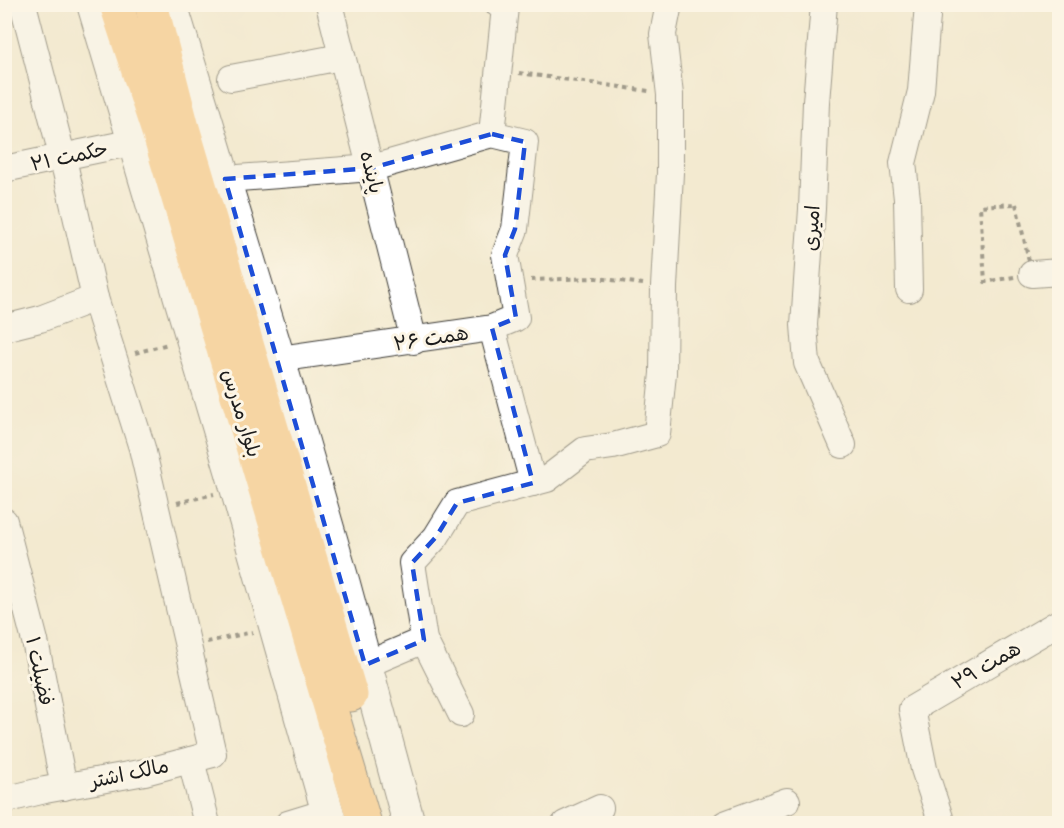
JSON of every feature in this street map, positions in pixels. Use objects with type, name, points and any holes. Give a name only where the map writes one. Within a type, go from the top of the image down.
[{"type":"main road","name":"بلوار مدرس","points":[[116,4],[160,138],[365,824]]},
{"type":"main road","name":"بلوار مدرس","points":[[151,4],[183,128],[389,824]]},
{"type":"street","points":[[23,4],[63,159],[95,298],[142,448],[189,646],[207,824]]},
{"type":"street","points":[[93,4],[237,489],[329,818],[288,824]]},
{"type":"street","points":[[171,4],[279,359],[409,824]]},
{"type":"street","name":"پاینده","points":[[329,4],[414,341]]},
{"type":"street","points":[[225,179],[372,168],[492,134],[505,7],[498,4]]},
{"type":"street","points":[[461,714],[424,640],[412,563],[436,537],[457,503],[546,479],[585,450],[613,446],[657,434],[663,373],[664,287],[670,173],[670,95],[663,34],[669,4]]},
{"type":"street","name":"امیری","points":[[824,4],[816,102],[804,325],[807,363],[843,445]]},
{"type":"street","points":[[909,289],[907,199],[903,163],[921,91],[928,4]]},
{"type":"street","points":[[231,78],[341,57]]},
{"type":"street","name":"همت ۲۶","points":[[279,359],[492,328],[516,318],[505,255],[515,229],[525,142],[492,134]]},
{"type":"street","name":"حکمت ۲۱","points":[[4,169],[63,159],[134,142]]},
{"type":"street","points":[[1032,274],[1059,272]]},
{"type":"street","points":[[4,328],[40,319],[95,298]]},
{"type":"street","points":[[492,328],[533,483]]},
{"type":"street","name":"فضیلت ۱","points":[[4,521],[34,641],[54,788]]},
{"type":"street","name":"همت ۲۹","points":[[942,824],[924,769],[912,709],[1059,622]]},
{"type":"street","points":[[365,665],[424,640]]},
{"type":"street","name":"مالک اشتر","points":[[4,800],[54,788],[145,772],[202,757]]},
{"type":"street","points":[[725,824],[787,801]]},
{"type":"street","points":[[565,824],[600,808]]},
{"type":"path","points":[[498,69],[670,95]]},
{"type":"path","points":[[1016,204],[1032,274],[985,282],[980,206],[1016,204]]},
{"type":"path","points":[[509,281],[597,278],[664,287]]},
{"type":"path","points":[[114,358],[192,337]]},
{"type":"path","points":[[156,508],[237,489]]},
{"type":"path","points":[[189,646],[275,628]]},
{"type":"highlighted area","points":[[492,134],[525,142],[515,229],[505,255],[516,318],[492,328],[533,483],[457,503],[436,537],[412,563],[424,640],[365,665],[225,179],[372,168]]}]
